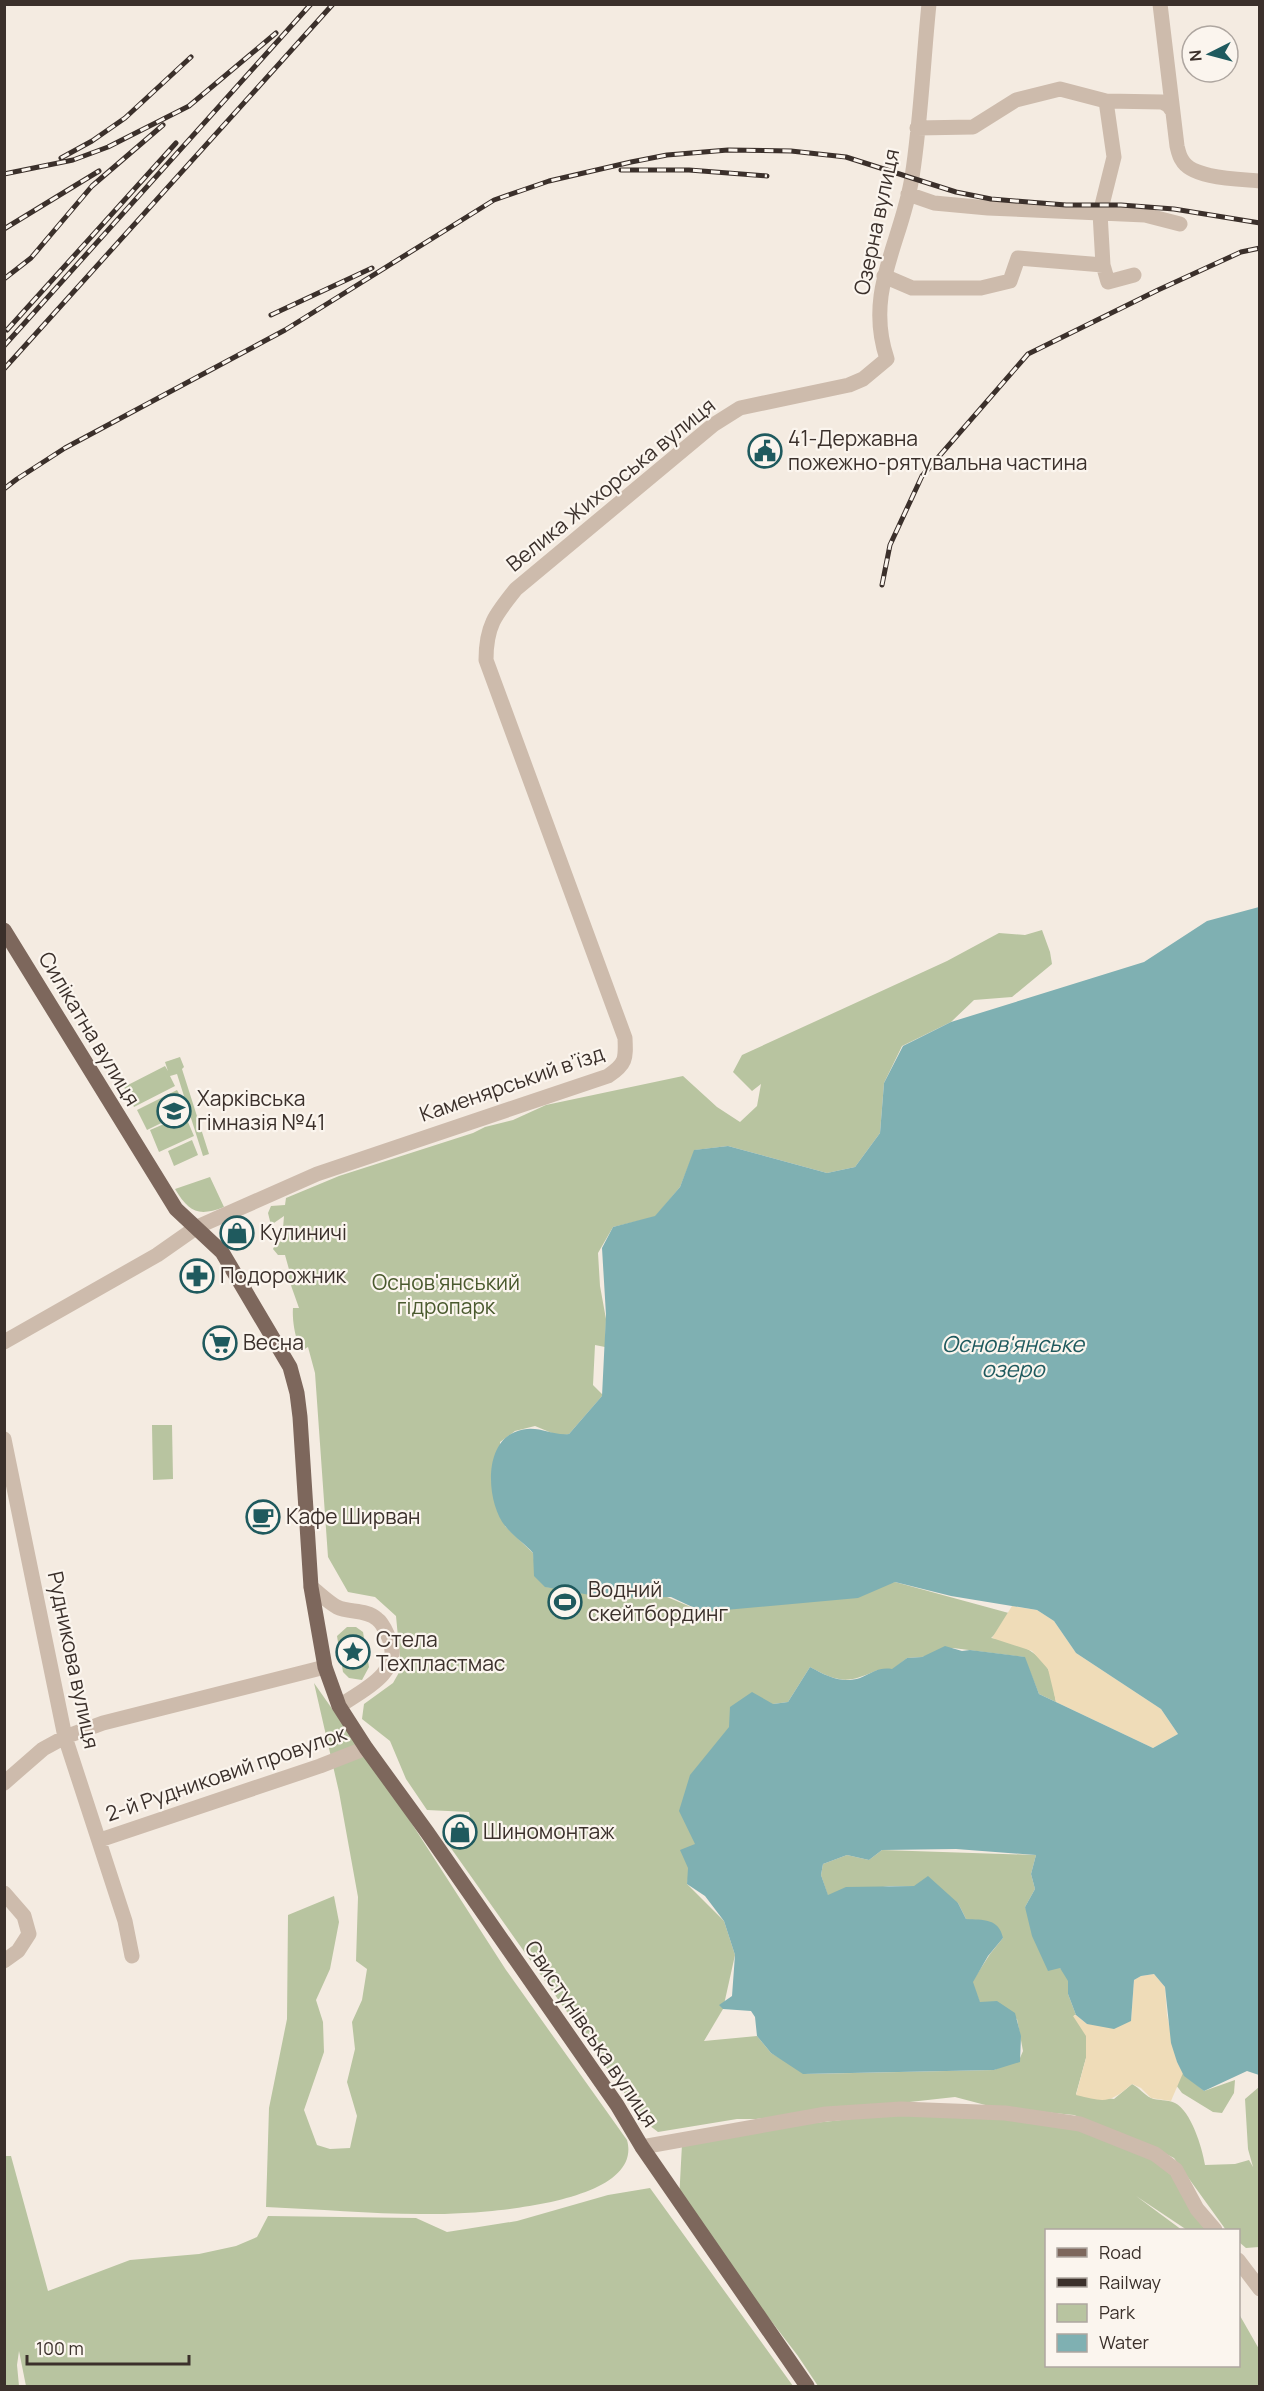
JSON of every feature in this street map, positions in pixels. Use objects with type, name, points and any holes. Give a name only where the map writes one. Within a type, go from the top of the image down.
[{"type":"main road","name":"Силікатна вулиця","points":[[4,930],[176,1209],[222,1252],[290,1368],[297,1393],[300,1417],[311,1587],[325,1667],[339,1706]]},
{"type":"main road","name":"Свистунівська вулиця","points":[[339,1706],[596,2076],[642,2147],[807,2386]]},
{"type":"street","name":"Озерна вулиця","points":[[887,359],[880,339],[881,285],[908,194],[929,4]]},
{"type":"street","points":[[1160,4],[1177,146],[1182,161],[1194,171],[1219,177],[1260,181]]},
{"type":"street","name":"Озерна вулиця","points":[[917,128],[973,127],[1016,100],[1060,89],[1106,100],[1162,102],[1168,105],[1173,112]]},
{"type":"street","points":[[1106,100],[1114,157],[1100,213],[1103,265],[1108,282],[1134,275]]},
{"type":"street","points":[[908,194],[934,203],[988,208],[1145,215],[1180,224]]},
{"type":"street","points":[[884,276],[912,288],[981,288],[1010,281],[1018,258],[1103,265]]},
{"type":"street","name":"Велика Жихорська вулиця","points":[[486,640],[495,615],[516,590],[713,425],[740,408],[849,385],[863,379],[887,359]]},
{"type":"street","name":"Каменярський в’їзд","points":[[197,1227],[317,1174],[608,1076],[621,1068],[626,1056],[626,1038],[486,660],[486,640]]},
{"type":"street","points":[[4,1342],[157,1255],[197,1227]]},
{"type":"street","name":"Рудникова вулиця","points":[[4,1439],[65,1737],[125,1921],[132,1956]]},
{"type":"street","points":[[311,1587],[338,1607],[377,1618],[391,1643],[391,1660],[388,1671],[339,1706]]},
{"type":"street","points":[[4,1783],[43,1749],[65,1737],[124,1718],[325,1667]]},
{"type":"street","name":"2-й Рудниковий провулок","points":[[100,1840],[320,1766],[366,1748]]},
{"type":"street","points":[[4,1893],[24,1916],[29,1934],[18,1950],[4,1961]]},
{"type":"street","points":[[642,2147],[826,2114],[901,2109],[1005,2114],[1080,2124],[1155,2154],[1176,2170],[1197,2209],[1214,2229]]},
{"type":"street","points":[[1240,2261],[1260,2289]]},
{"type":"green space","name":"Основ'янський гідропарк","points":[[1042,930],[1052,964],[1012,997],[974,1000],[951,1022],[902,1046],[884,1083],[880,1133],[855,1167],[827,1173],[728,1146],[695,1150],[680,1187],[655,1217],[613,1227],[598,1253],[600,1286],[606,1319],[605,1347],[595,1345],[593,1385],[603,1395],[569,1434],[559,1436],[535,1426],[515,1431],[500,1442],[505,1526],[533,1553],[546,1587],[667,1597],[703,1612],[895,1582],[1016,1615],[991,1638],[1015,1643],[1037,1656],[1050,1673],[1056,1702],[1039,1694],[1024,1657],[953,1648],[922,1657],[907,1658],[892,1670],[879,1670],[847,1680],[834,1678],[810,1667],[788,1702],[773,1704],[695,1844],[687,1884],[724,1921],[735,1955],[723,2009],[704,2041],[757,2036],[771,2053],[807,2074],[994,2070],[1020,2058],[1023,2051],[1017,2019],[980,2003],[972,1982],[1003,1938],[966,1919],[958,1903],[914,1886],[889,1886],[828,1896],[821,1875],[823,1864],[847,1855],[869,1860],[882,1850],[1036,1855],[1031,1874],[1035,1889],[1025,1907],[1060,1968],[1069,1976],[1068,1994],[1076,2015],[1074,2015],[1086,2034],[1086,2058],[1076,2094],[1114,2099],[1132,2084],[1151,2098],[1172,2102],[1181,2107],[1195,2130],[1205,2165],[1235,2164],[1249,2160],[1253,2167],[1248,2149],[1245,2099],[1259,2087],[1259,2247],[1246,2248],[1240,2243],[1240,2229],[1225,2229],[1174,2158],[1144,2143],[1074,2115],[993,2107],[955,2097],[756,2119],[737,2119],[658,2132],[645,2122],[448,1844],[473,1830],[469,1812],[427,1810],[406,1779],[390,1741],[362,1719],[364,1704],[393,1683],[401,1669],[396,1616],[375,1597],[348,1592],[328,1557],[315,1373],[308,1347],[303,1350],[296,1337],[293,1308],[299,1308],[288,1277],[290,1273],[285,1255],[278,1255],[273,1249],[276,1243],[282,1241],[284,1216],[271,1225],[268,1213],[271,1206],[285,1205],[286,1198],[339,1176],[473,1133],[485,1127],[513,1120],[546,1105],[683,1076],[717,1107],[740,1122],[757,1106],[761,1084],[752,1091],[733,1072],[742,1055],[947,961],[999,933],[1025,935]]},
{"type":"green space","points":[[180,1057],[209,1154],[203,1156],[177,1074],[170,1076],[175,1086],[134,1107],[124,1087],[165,1066],[168,1071],[165,1062]]},
{"type":"green space","points":[[177,1090],[188,1110],[147,1130],[137,1110]]},
{"type":"green space","points":[[185,1115],[194,1136],[159,1152],[150,1130]]},
{"type":"green space","points":[[192,1140],[198,1155],[174,1166],[168,1151]]},
{"type":"green space","points":[[210,1177],[224,1207],[207,1212],[195,1210],[185,1203],[175,1189]]},
{"type":"green space","points":[[152,1425],[172,1425],[173,1479],[153,1480]]},
{"type":"green space","points":[[347,1627],[356,1627],[363,1632],[369,1667],[362,1680],[349,1678],[343,1672],[337,1636]]},
{"type":"green space","points":[[314,1683],[403,1810],[506,1970],[627,2140],[625,2163],[609,2180],[582,2194],[547,2203],[474,2212],[402,2214],[266,2207],[269,2108],[287,2019],[288,1915],[334,1896],[339,1922],[330,1969],[316,2000],[323,2022],[324,2052],[304,2110],[317,2145],[330,2149],[350,2148],[357,2116],[347,2082],[355,2049],[352,2022],[362,2000],[367,1969],[356,1961],[358,1897],[339,1792]]},
{"type":"green space","points":[[1169,2062],[1204,2091],[1235,2080],[1234,2093],[1222,2113],[1213,2112],[1182,2093],[1165,2070]]},
{"type":"green space","points":[[967,2114],[1048,2124],[1103,2137],[1128,2146],[1152,2159],[1177,2181],[1206,2229],[1186,2229],[1136,2196],[1181,2229],[1045,2229],[1045,2367],[1240,2367],[1240,2316],[1259,2349],[1259,2386],[818,2386],[798,2356],[679,2201],[682,2144],[804,2124],[889,2115]]},
{"type":"green space","points":[[5,2156],[11,2156],[48,2291],[130,2260],[199,2254],[236,2246],[257,2237],[268,2216],[416,2218],[447,2232],[517,2221],[608,2195],[650,2188],[793,2386],[26,2386],[19,2351],[17,2365],[19,2386],[5,2386]]},
{"type":"sand","points":[[1012,1606],[1037,1610],[1054,1621],[1076,1653],[1161,1709],[1178,1734],[1153,1748],[1056,1702],[1048,1669],[1032,1651],[992,1638]]},
{"type":"sand","points":[[1154,1974],[1165,1987],[1167,2015],[1177,2062],[1183,2073],[1171,2101],[1151,2098],[1141,2088],[1132,2084],[1118,2095],[1106,2100],[1076,2095],[1086,2058],[1086,2036],[1073,2016],[1076,2015],[1087,2024],[1131,2021],[1134,1980],[1141,1976]]},
{"type":"water","name":"Основ'янське озеро","points":[[1259,907],[1259,2075],[1247,2071],[1204,2091],[1184,2076],[1171,2043],[1165,1987],[1154,1974],[1141,1976],[1134,1980],[1131,2021],[1114,2029],[1087,2024],[1076,2015],[1068,1994],[1068,1981],[1060,1968],[1048,1971],[1032,1936],[1025,1907],[1035,1889],[1031,1874],[1036,1855],[956,1849],[882,1850],[869,1860],[847,1855],[823,1864],[821,1875],[828,1895],[846,1887],[914,1886],[928,1876],[958,1903],[966,1919],[994,1923],[1001,1931],[1003,1938],[988,1956],[973,1982],[980,2002],[997,2001],[1015,2013],[1021,2036],[1020,2062],[994,2070],[803,2074],[771,2053],[757,2036],[755,2017],[751,2011],[723,2009],[719,2005],[732,1996],[735,1955],[724,1921],[705,1896],[687,1884],[688,1868],[680,1850],[695,1844],[679,1811],[690,1775],[729,1727],[730,1707],[752,1692],[773,1704],[788,1702],[810,1667],[834,1678],[853,1680],[879,1670],[892,1669],[907,1658],[922,1657],[945,1646],[962,1651],[1025,1657],[1039,1694],[1153,1748],[1178,1734],[1161,1709],[1076,1653],[1054,1621],[1037,1610],[951,1596],[895,1582],[858,1598],[703,1612],[671,1597],[607,1598],[545,1587],[534,1576],[533,1553],[506,1527],[495,1505],[491,1476],[497,1449],[504,1439],[523,1430],[536,1429],[569,1434],[602,1396],[606,1315],[602,1248],[613,1227],[655,1216],[680,1187],[694,1150],[728,1146],[827,1173],[855,1167],[880,1133],[884,1083],[903,1046],[951,1022],[1144,962],[1207,921]]},
{"type":"railway","points":[[4,346],[311,4]]},
{"type":"railway","points":[[4,369],[333,4]]},
{"type":"railway","points":[[4,174],[73,160],[108,147],[189,106],[276,33]]},
{"type":"railway","points":[[61,158],[92,141],[125,118],[191,57]]},
{"type":"railway","points":[[4,279],[31,258],[92,186],[163,125]]},
{"type":"railway","points":[[7,330],[176,143]]},
{"type":"railway","points":[[4,489],[65,448],[285,330],[494,200],[549,181],[631,162],[667,155],[728,150],[791,151],[846,157],[956,192],[991,199],[1066,205],[1121,205],[1174,209],[1260,223]]},
{"type":"railway","points":[[621,170],[689,170],[767,176]]},
{"type":"railway","points":[[4,229],[99,171]]},
{"type":"railway","points":[[882,585],[890,545],[922,476],[1028,354],[1241,252],[1260,248]]},
{"type":"railway","points":[[271,315],[372,268]]},
{"type":"place","name":"41-Державна пожежно-рятувальна частина","points":[[765,451]]},
{"type":"place","name":"Харківська гімназія №41","points":[[174,1111]]},
{"type":"place","name":"Кулиничі","points":[[237,1233]]},
{"type":"place","name":"Подорожник","points":[[197,1276]]},
{"type":"place","name":"Весна","points":[[220,1343]]},
{"type":"place","name":"Кафе Ширван","points":[[263,1517]]},
{"type":"place","name":"Водний скейтбординг","points":[[565,1602]]},
{"type":"place","name":"Стела Техпластмас","points":[[353,1652]]},
{"type":"place","name":"Шиномонтаж","points":[[460,1832]]}]
